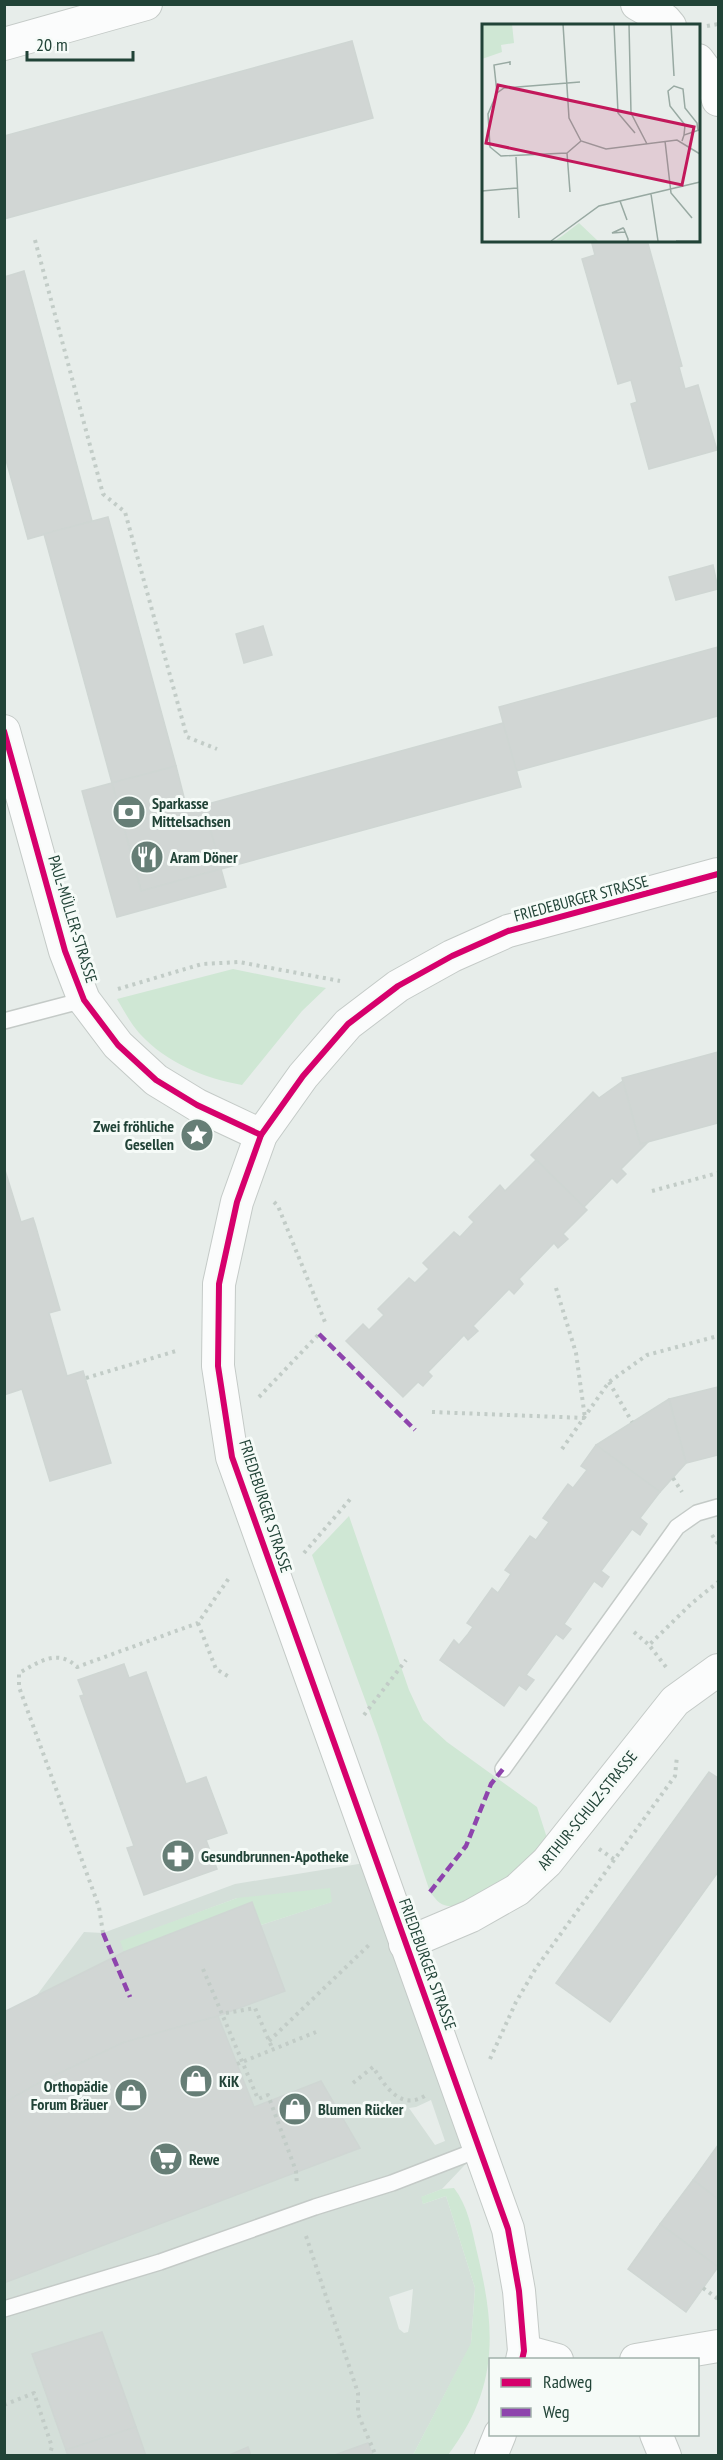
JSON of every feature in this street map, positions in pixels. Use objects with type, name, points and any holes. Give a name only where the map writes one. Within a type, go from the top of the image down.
[{"type":"street","points":[[4,44],[146,4]]},
{"type":"street","points":[[637,4],[668,24]]},
{"type":"street","points":[[699,61],[712,79],[718,100]]},
{"type":"street","name":"PAUL-MÜLLER-STRASSE","points":[[4,730],[65,951],[84,1000],[118,1045],[156,1080],[197,1106],[261,1135]]},
{"type":"street","name":"FRIEDEBURGER STRASSE","points":[[523,2355],[519,2291],[507,2229],[232,1457],[218,1366],[219,1284],[237,1202],[261,1135],[303,1076],[348,1024],[398,986],[452,956],[508,931],[718,874]]},
{"type":"street","name":"ARTHUR-SCHULZ-STRASSE","points":[[401,1932],[471,1916],[517,1890],[548,1862],[675,1701],[718,1670]]},
{"type":"street","points":[[648,2358],[718,2346]]},
{"type":"street","points":[[523,2355],[543,2358]]},
{"type":"street","points":[[491,2456],[499,2436]]},
{"type":"street","points":[[657,2436],[665,2456]]},
{"type":"lane","points":[[4,1021],[84,1000]]},
{"type":"lane","points":[[503,1769],[676,1527],[697,1513],[718,1507]]},
{"type":"lane","points":[[4,2309],[160,2262],[298,2213],[392,2183],[480,2149]]},
{"type":"path","points":[[35,240],[103,494],[125,512],[187,737],[217,749]]},
{"type":"path","points":[[84,1000],[202,964],[239,962],[340,981]]},
{"type":"path","points":[[652,1191],[718,1173]]},
{"type":"path","points":[[245,1179],[278,1206],[324,1322]]},
{"type":"path","points":[[556,1288],[576,1353],[585,1419]]},
{"type":"path","points":[[259,1397],[319,1334]]},
{"type":"path","points":[[562,1449],[609,1382],[647,1355],[718,1336]]},
{"type":"path","points":[[86,1378],[176,1351]]},
{"type":"path","points":[[609,1382],[632,1422]]},
{"type":"path","points":[[432,1412],[585,1419]]},
{"type":"path","points":[[271,1564],[304,1553],[352,1497]]},
{"type":"path","points":[[103,1933],[99,1907],[19,1687],[19,1673],[53,1656],[69,1659],[77,1667],[198,1623],[229,1578]]},
{"type":"path","points":[[687,1693],[649,1646],[691,1604],[718,1582]]},
{"type":"path","points":[[198,1623],[216,1669],[231,1678]]},
{"type":"path","points":[[364,1715],[406,1660]]},
{"type":"path","points":[[490,2059],[516,2002],[536,1968],[675,1776],[677,1747]]},
{"type":"path","points":[[269,2041],[401,1932]]},
{"type":"path","points":[[203,1969],[239,2063],[258,2099],[268,2095],[271,2100],[296,2171],[298,2213],[358,2393],[358,2414],[376,2456]]},
{"type":"path","points":[[226,2013],[255,2008],[273,2050]]},
{"type":"path","points":[[239,2063],[316,2032]]},
{"type":"path","points":[[703,2288],[718,2300]]},
{"type":"path","points":[[4,2405],[34,2393],[52,2447],[49,2456]]},
{"type":"shaded area","points":[[377,1861],[480,2149],[442,2189],[422,2197],[423,2204],[446,2196],[475,2288],[471,2344],[413,2455],[5,2456],[5,2012],[37,1995],[84,1932],[103,1933],[235,1884]],"holes":[[[237,1898],[331,1902],[261,1925],[252,1902],[120,1942]],[[431,2100],[445,2141],[435,2145],[409,2108]],[[413,2289],[408,2332],[404,2333],[399,2329],[389,2297]]]},
{"type":"green space","points":[[233,969],[326,988],[302,1011],[242,1085],[187,1068],[162,1053],[137,1030],[117,999]]},
{"type":"green space","points":[[349,1516],[409,1690],[423,1720],[447,1742],[537,1807],[547,1838],[529,1858],[502,1881],[459,1905],[442,1904],[430,1892],[378,1735],[312,1555]]},
{"type":"green space","points":[[330,1888],[332,1902],[261,1925],[252,1903],[124,1952],[120,1941],[237,1898]]},
{"type":"green space","points":[[454,2188],[463,2202],[469,2219],[483,2280],[490,2333],[489,2358],[485,2382],[477,2406],[465,2430],[448,2455],[413,2455],[471,2343],[475,2288],[446,2196],[423,2204],[421,2197],[442,2189]]},
{"type":"building","points":[[352,41],[373,118],[4,219],[4,136]]},
{"type":"building","points":[[592,242],[648,242],[682,366],[679,367],[685,389],[698,385],[717,450],[649,469],[631,404],[637,402],[631,380],[618,384],[582,259],[595,255]]},
{"type":"building","points":[[24,271],[92,521],[28,539],[4,453],[4,277]]},
{"type":"building","points":[[108,517],[176,766],[112,783],[44,534]]},
{"type":"building","points":[[713,565],[718,589],[676,600],[669,577]]},
{"type":"building","points":[[263,626],[272,655],[244,663],[236,634]]},
{"type":"building","points":[[718,647],[718,716],[516,771],[499,707]]},
{"type":"building","points":[[503,723],[521,787],[221,869],[204,805]]},
{"type":"building","points":[[176,766],[187,809],[204,805],[221,869],[141,891],[112,783]]},
{"type":"building","points":[[112,783],[141,891],[221,869],[226,887],[117,917],[82,791]]},
{"type":"building","points":[[718,1052],[718,1123],[640,1144],[622,1078]]},
{"type":"building","points":[[623,1081],[640,1144],[647,1143],[621,1169],[626,1174],[617,1183],[612,1178],[584,1207],[531,1155],[593,1092],[599,1098]]},
{"type":"building","points":[[536,1160],[587,1210],[563,1234],[568,1239],[558,1248],[554,1243],[519,1279],[523,1284],[514,1294],[509,1289],[473,1326],[478,1331],[468,1340],[464,1335],[428,1372],[432,1376],[423,1386],[418,1382],[403,1397],[346,1341],[363,1324],[369,1330],[384,1315],[378,1309],[409,1278],[415,1283],[429,1269],[423,1263],[454,1232],[460,1237],[474,1222],[469,1217],[500,1185],[505,1191]]},
{"type":"building","points":[[4,1167],[21,1222],[33,1218],[35,1224],[60,1310],[49,1313],[67,1376],[83,1371],[111,1463],[50,1481],[22,1389],[4,1395]]},
{"type":"building","points":[[718,1387],[718,1455],[686,1463],[669,1399]]},
{"type":"building","points":[[669,1399],[686,1463],[660,1492],[596,1445]]},
{"type":"building","points":[[596,1445],[660,1492],[640,1518],[647,1524],[640,1535],[632,1529],[601,1571],[609,1577],[602,1587],[594,1581],[564,1624],[571,1629],[563,1639],[556,1634],[526,1675],[534,1680],[526,1690],[519,1685],[504,1706],[440,1660],[454,1640],[459,1645],[468,1634],[473,1627],[467,1623],[492,1588],[498,1593],[511,1574],[505,1570],[530,1536],[536,1540],[549,1522],[543,1518],[568,1484],[573,1488],[587,1470],[581,1466]]},
{"type":"building","points":[[124,1664],[129,1678],[146,1672],[186,1784],[206,1777],[227,1833],[206,1840],[217,1869],[144,1895],[127,1848],[134,1846],[80,1696],[84,1695],[78,1680]]},
{"type":"building","points":[[709,1772],[718,1778],[718,1872],[610,2022],[556,1983]]},
{"type":"building","points":[[252,1902],[285,1991],[218,2016],[122,2043],[33,2086],[4,2103],[4,2012],[124,1952]]},
{"type":"building","name":"Rewe","points":[[218,2016],[254,2107],[321,2081],[360,2148],[4,2283],[4,2103],[33,2086],[122,2043]]},
{"type":"building","points":[[718,2145],[718,2199],[693,2180]]},
{"type":"building","points":[[693,2180],[718,2199],[718,2267],[660,2224]]},
{"type":"building","points":[[660,2224],[718,2267],[686,2312],[628,2269]]},
{"type":"building","points":[[102,2332],[136,2427],[66,2450],[32,2354]]},
{"type":"building","points":[[136,2427],[146,2456],[68,2456],[66,2450]]},
{"type":"building","points":[[368,2443],[373,2456],[332,2456]]},
{"type":"building","points":[[248,2447],[251,2456],[227,2456]]},
{"type":"marked path","points":[[319,1334],[415,1430]]},
{"type":"marked path","points":[[430,1892],[466,1846],[491,1784],[503,1769]]},
{"type":"marked path","points":[[103,1933],[130,1997]]},
{"type":"cycle path","points":[[4,731],[65,951],[84,1000],[118,1045],[156,1080],[197,1105],[261,1135]]},
{"type":"cycle path","points":[[522,2358],[524,2351],[519,2291],[508,2229],[232,1457],[218,1366],[219,1284],[237,1202],[261,1135],[303,1076],[348,1024],[398,986],[452,956],[508,931],[718,874]]},
{"type":"place","name":"Sparkasse Mittelsachsen","points":[[129,812]]},
{"type":"place","name":"Aram Döner","points":[[147,857]]},
{"type":"place","name":"Zwei fröhliche Gesellen","points":[[197,1135]]},
{"type":"place","name":"Gesundbrunnen-Apotheke","points":[[178,1856]]},
{"type":"place","name":"KiK","points":[[196,2081]]},
{"type":"place","name":"Orthopädie Forum Bräuer","points":[[131,2095]]},
{"type":"place","name":"Blumen Rücker","points":[[295,2109]]},
{"type":"place","name":"Rewe","points":[[166,2159]]}]
